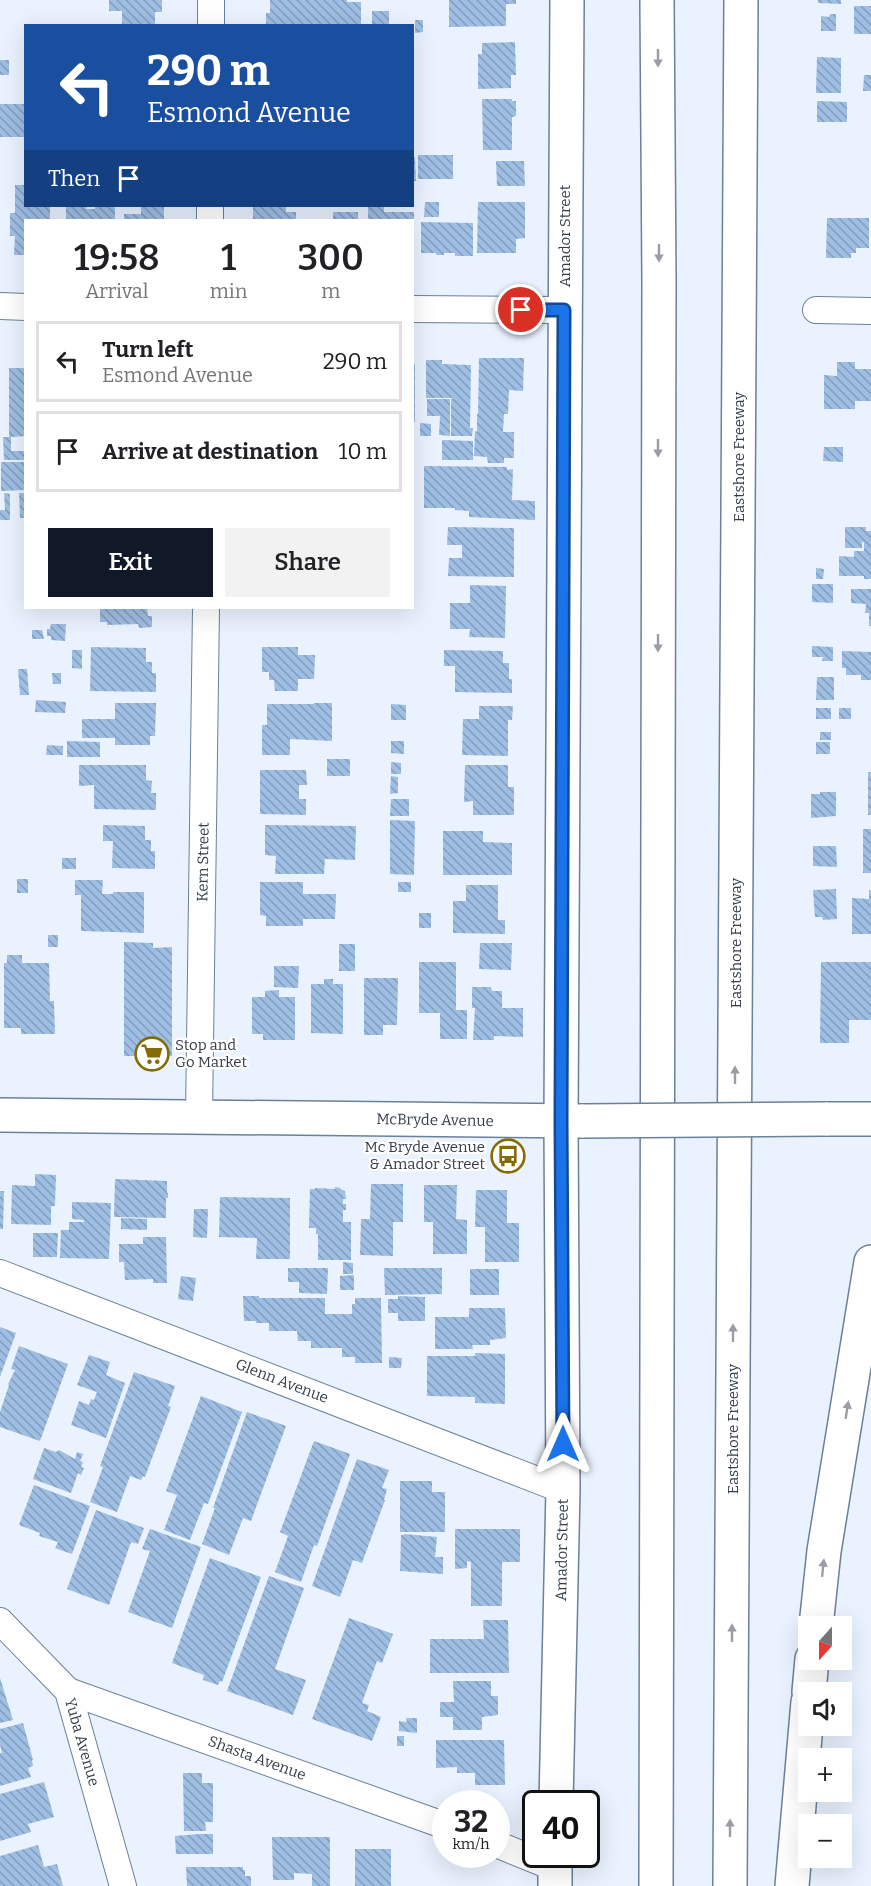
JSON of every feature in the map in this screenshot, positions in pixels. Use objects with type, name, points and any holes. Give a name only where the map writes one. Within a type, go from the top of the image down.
[{"type":"main road","name":"Amador Street","points":[[556,1790],[573,1121],[564,310],[567,0]]},
{"type":"main road","points":[[656,1886],[659,329],[657,0]]},
{"type":"main road","name":"Eastshore Freeway","points":[[730,1886],[741,0]]},
{"type":"main road","name":"McBryde Avenue","points":[[0,1114],[573,1121],[871,1119]]},
{"type":"main road","points":[[817,1616],[824,1551],[871,1262]]},
{"type":"main road","points":[[792,1886],[805,1736]]},
{"type":"street","points":[[211,0],[211,24]]},
{"type":"street","points":[[0,306],[24,307]]},
{"type":"street","points":[[414,309],[564,310]]},
{"type":"street","points":[[816,310],[871,311]]},
{"type":"street","name":"Kern Street","points":[[200,1116],[206,609]]},
{"type":"street","name":"Glenn Avenue","points":[[0,1273],[563,1490]]},
{"type":"street","name":"Yuba Avenue","points":[[0,1621],[68,1691],[123,1886]]},
{"type":"street","name":"Shasta Avenue","points":[[68,1691],[432,1821]]},
{"type":"street","points":[[510,1850],[555,1869]]},
{"type":"building","points":[[109,0],[162,0],[162,12],[155,12],[155,24],[122,24],[122,11],[109,11]]},
{"type":"building","points":[[270,0],[347,0],[347,2],[361,2],[361,24],[266,24],[266,13],[270,13]]},
{"type":"building","points":[[449,0],[516,0],[516,4],[506,4],[506,26],[449,27]]},
{"type":"building","points":[[818,0],[841,0],[841,4],[818,3]]},
{"type":"building","points":[[854,6],[871,6],[871,34],[854,34]]},
{"type":"building","points":[[372,11],[389,11],[389,24],[372,24]]},
{"type":"building","points":[[830,14],[836,14],[836,31],[821,31],[821,16],[829,17]]},
{"type":"building","points":[[415,20],[423,20],[423,32],[415,33]]},
{"type":"building","points":[[515,42],[516,75],[511,75],[511,88],[478,89],[478,54],[482,54],[482,43]]},
{"type":"building","points":[[817,57],[841,58],[841,93],[816,93]]},
{"type":"building","points":[[0,60],[9,60],[9,75],[0,75]]},
{"type":"building","points":[[864,75],[871,75],[871,91],[863,91]]},
{"type":"building","points":[[482,99],[516,101],[516,116],[512,117],[512,150],[483,150]]},
{"type":"building","points":[[817,101],[847,102],[847,122],[817,122]]},
{"type":"building","points":[[0,104],[24,104],[24,137],[0,137]]},
{"type":"building","points":[[418,155],[453,155],[453,179],[418,179]]},
{"type":"building","points":[[414,157],[415,157],[416,181],[414,181]]},
{"type":"building","points":[[496,161],[524,161],[525,186],[497,186]]},
{"type":"building","points":[[15,185],[24,185],[24,207],[50,207],[50,219],[24,219],[24,255],[14,255],[15,236],[10,236],[10,213],[15,213]]},
{"type":"building","points":[[425,202],[439,202],[439,217],[424,217]]},
{"type":"building","points":[[478,202],[525,202],[525,238],[516,239],[516,253],[477,253]]},
{"type":"building","points":[[66,207],[95,209],[95,207],[115,207],[115,219],[66,219]]},
{"type":"building","points":[[141,207],[164,207],[164,219],[124,219],[124,214],[141,214]]},
{"type":"building","points":[[253,207],[286,207],[286,212],[296,212],[296,219],[253,219]]},
{"type":"building","points":[[368,207],[384,207],[384,212],[414,212],[414,219],[368,219]]},
{"type":"building","points":[[333,212],[358,212],[358,219],[333,219]]},
{"type":"building","points":[[827,218],[869,218],[869,248],[856,248],[856,253],[851,253],[851,258],[826,258]]},
{"type":"building","points":[[421,222],[473,223],[473,256],[455,256],[455,253],[436,255],[436,253],[421,253]]},
{"type":"building","points":[[479,358],[524,358],[523,391],[509,390],[508,414],[504,414],[503,432],[514,432],[514,458],[504,458],[504,463],[488,463],[487,457],[474,456],[478,414]]},
{"type":"building","points":[[426,360],[442,360],[442,364],[471,365],[470,428],[473,428],[472,436],[451,436],[451,399],[454,398],[426,398]]},
{"type":"building","points":[[837,362],[855,362],[855,369],[871,369],[871,401],[855,401],[855,409],[824,409],[824,375],[837,376]]},
{"type":"building","points":[[414,364],[415,364],[414,422]]},
{"type":"building","points":[[9,368],[24,368],[24,436],[11,437],[11,451],[24,451],[24,460],[4,460],[3,437],[9,437]]},
{"type":"building","points":[[427,399],[450,399],[450,436],[439,435],[440,416],[427,416]]},
{"type":"building","points":[[420,423],[431,424],[431,436],[420,436]]},
{"type":"building","points":[[442,440],[473,441],[473,460],[442,460]]},
{"type":"building","points":[[824,447],[843,447],[843,462],[823,461]]},
{"type":"building","points":[[1,462],[24,462],[24,490],[1,491]]},
{"type":"building","points":[[424,466],[513,469],[512,500],[535,501],[535,520],[469,517],[469,511],[455,510],[455,508],[424,508]]},
{"type":"building","points":[[4,493],[10,494],[10,520],[0,520],[0,510],[5,510]]},
{"type":"building","points":[[19,493],[24,493],[24,518],[20,518]]},
{"type":"building","points":[[448,527],[514,528],[514,577],[448,576],[449,558],[462,558],[462,545],[447,545]]},
{"type":"building","points":[[845,527],[866,527],[866,531],[871,531],[871,579],[864,579],[864,576],[839,576],[839,556],[854,557],[854,551],[864,551],[864,542],[862,542],[862,548],[845,548]]},
{"type":"building","points":[[816,568],[824,569],[823,579],[816,579]]},
{"type":"building","points":[[812,584],[833,584],[833,603],[812,602]]},
{"type":"building","points":[[470,585],[506,586],[505,638],[469,637],[470,629],[450,629],[450,603],[470,603]]},
{"type":"building","points":[[851,589],[871,589],[871,626],[869,626],[869,613],[865,613],[866,604],[851,603]]},
{"type":"building","points":[[100,609],[147,609],[148,616],[152,616],[152,627],[139,628],[138,624],[107,625],[107,622],[100,622]]},
{"type":"building","points":[[51,624],[66,624],[65,641],[51,640],[51,636],[47,636],[47,629],[50,629]]},
{"type":"building","points":[[32,630],[42,630],[44,639],[32,639]]},
{"type":"building","points":[[812,646],[833,647],[833,661],[822,661],[823,657],[812,657]]},
{"type":"building","points":[[91,647],[146,648],[146,662],[152,662],[152,673],[156,673],[156,692],[90,691]]},
{"type":"building","points":[[262,647],[298,647],[298,655],[315,655],[314,679],[298,679],[298,691],[275,691],[274,680],[269,680],[269,672],[262,672]]},
{"type":"building","points":[[72,650],[82,650],[82,669],[72,668]]},
{"type":"building","points":[[444,650],[503,651],[503,663],[509,663],[512,693],[455,692],[455,666],[444,666]]},
{"type":"building","points":[[842,651],[871,652],[871,680],[861,680],[861,675],[846,675],[846,668],[842,668]]},
{"type":"building","points":[[18,669],[27,669],[29,695],[20,695]]},
{"type":"building","points":[[52,673],[61,673],[61,684],[53,684]]},
{"type":"building","points":[[817,677],[834,677],[834,700],[816,700]]},
{"type":"building","points":[[36,700],[66,702],[65,713],[35,712]]},
{"type":"building","points":[[115,703],[156,703],[155,736],[150,736],[150,745],[115,745],[115,738],[82,738],[82,719],[115,719]]},
{"type":"building","points":[[332,703],[332,741],[290,739],[290,755],[262,755],[262,725],[267,725],[267,704]]},
{"type":"building","points":[[391,704],[406,705],[406,720],[391,720]]},
{"type":"building","points":[[479,706],[513,706],[512,720],[508,720],[508,756],[462,755],[463,719],[479,719]]},
{"type":"building","points":[[816,708],[831,708],[831,719],[816,719]]},
{"type":"building","points":[[839,708],[851,708],[851,719],[839,719]]},
{"type":"building","points":[[820,732],[831,732],[831,740],[820,740]]},
{"type":"building","points":[[67,741],[100,742],[100,757],[67,757]]},
{"type":"building","points":[[391,741],[404,741],[404,754],[391,753]]},
{"type":"building","points":[[816,742],[830,742],[830,754],[816,754]]},
{"type":"building","points":[[47,745],[63,746],[63,755],[46,755]]},
{"type":"building","points":[[327,759],[350,759],[350,776],[327,776]]},
{"type":"building","points":[[391,762],[401,763],[401,774],[391,774]]},
{"type":"building","points":[[79,765],[146,765],[146,780],[152,781],[151,793],[156,793],[156,810],[94,809],[94,785],[79,786]]},
{"type":"building","points":[[465,765],[508,765],[508,787],[514,787],[514,815],[473,815],[473,801],[464,802]]},
{"type":"building","points":[[260,770],[306,770],[307,785],[299,785],[299,799],[306,799],[306,815],[260,814]]},
{"type":"building","points":[[868,772],[871,772],[871,815],[868,815]]},
{"type":"building","points":[[391,776],[398,777],[398,793],[390,794]]},
{"type":"building","points":[[820,792],[836,792],[836,816],[811,818],[811,794],[820,794]]},
{"type":"building","points":[[391,799],[409,799],[409,816],[390,816]]},
{"type":"building","points":[[390,820],[415,821],[414,875],[390,874]]},
{"type":"building","points":[[103,825],[145,826],[145,840],[151,840],[151,851],[155,851],[155,869],[112,868],[113,841],[103,841]]},
{"type":"building","points":[[265,825],[356,826],[355,860],[325,859],[324,874],[275,874],[276,856],[265,855]]},
{"type":"building","points":[[863,829],[871,829],[871,873],[863,873]]},
{"type":"building","points":[[443,831],[483,831],[483,842],[512,843],[512,875],[443,875]]},
{"type":"building","points":[[813,846],[836,846],[837,867],[813,866]]},
{"type":"building","points":[[62,858],[76,858],[76,869],[62,869]]},
{"type":"building","points":[[17,879],[28,879],[28,893],[17,893]]},
{"type":"building","points":[[75,880],[103,880],[102,894],[144,892],[144,933],[81,931],[81,895],[75,895]]},
{"type":"building","points":[[260,882],[303,882],[303,894],[336,894],[335,919],[303,919],[303,926],[266,926],[266,916],[260,915]]},
{"type":"building","points":[[398,882],[411,882],[411,892],[398,892]]},
{"type":"building","points":[[466,885],[498,885],[498,920],[505,920],[505,934],[453,933],[453,901],[466,901]]},
{"type":"building","points":[[836,889],[837,919],[823,920],[822,917],[815,917],[813,890]]},
{"type":"building","points":[[869,890],[871,890],[871,934],[852,934],[852,898],[869,899]]},
{"type":"building","points":[[419,913],[431,913],[431,928],[419,928]]},
{"type":"building","points":[[48,935],[58,935],[58,947],[48,947]]},
{"type":"building","points":[[124,942],[153,943],[153,948],[172,947],[172,1056],[124,1056]]},
{"type":"building","points":[[480,943],[512,943],[511,970],[479,969]]},
{"type":"building","points":[[339,944],[355,944],[355,971],[339,971]]},
{"type":"building","points":[[7,955],[22,955],[22,963],[49,963],[50,1001],[54,1001],[55,1034],[21,1034],[21,1028],[4,1028],[4,963],[7,963]]},
{"type":"building","points":[[419,962],[456,962],[456,1010],[467,1010],[467,1039],[440,1039],[440,1013],[419,1013]]},
{"type":"building","points":[[821,962],[871,962],[871,1020],[849,1020],[849,1043],[820,1043]]},
{"type":"building","points":[[274,966],[299,966],[298,988],[274,987]]},
{"type":"building","points":[[364,978],[398,978],[397,1025],[383,1025],[383,1035],[364,1035]]},
{"type":"building","points":[[324,979],[333,979],[333,984],[343,984],[343,1034],[311,1033],[311,984],[324,984]]},
{"type":"building","points":[[472,987],[491,987],[492,991],[502,991],[502,1008],[523,1008],[523,1037],[494,1036],[494,1040],[473,1040],[475,1008],[472,1008]]},
{"type":"building","points":[[279,990],[279,997],[295,997],[295,1040],[263,1040],[263,1034],[252,1034],[252,997],[265,997],[265,991]]},
{"type":"building","points":[[35,1174],[56,1175],[55,1206],[51,1206],[51,1225],[11,1224],[12,1185],[35,1186]]},
{"type":"building","points":[[115,1179],[167,1181],[166,1218],[114,1217]]},
{"type":"building","points":[[371,1184],[403,1184],[403,1222],[393,1222],[393,1256],[360,1255],[361,1219],[370,1219]]},
{"type":"building","points":[[424,1185],[457,1185],[456,1219],[467,1220],[467,1254],[433,1254],[433,1222],[424,1222]]},
{"type":"building","points":[[335,1187],[345,1191],[346,1199],[343,1199],[343,1204],[346,1204],[346,1210],[343,1210],[343,1222],[351,1222],[351,1260],[318,1260],[318,1234],[316,1234],[316,1228],[309,1228],[310,1189],[335,1189]]},
{"type":"building","points":[[476,1190],[507,1190],[507,1223],[519,1223],[519,1262],[485,1262],[485,1227],[475,1227]]},
{"type":"building","points":[[0,1191],[4,1191],[3,1229],[0,1229]]},
{"type":"building","points":[[220,1197],[290,1198],[290,1259],[256,1259],[257,1238],[219,1237]]},
{"type":"building","points":[[72,1202],[111,1203],[109,1259],[60,1258],[61,1230],[69,1230],[69,1222],[84,1222],[84,1220],[72,1219]]},
{"type":"building","points":[[194,1209],[208,1209],[207,1238],[193,1237]]},
{"type":"building","points":[[121,1218],[147,1219],[147,1230],[121,1229]]},
{"type":"building","points":[[33,1233],[58,1233],[57,1257],[33,1257]]},
{"type":"building","points":[[143,1237],[166,1237],[167,1283],[153,1283],[153,1279],[125,1280],[124,1262],[119,1262],[119,1244],[143,1244]]},
{"type":"building","points":[[343,1262],[353,1263],[353,1274],[343,1274]]},
{"type":"building","points":[[288,1268],[328,1268],[327,1294],[299,1293],[299,1282],[288,1282]]},
{"type":"building","points":[[384,1268],[442,1268],[442,1294],[385,1295]]},
{"type":"building","points":[[470,1269],[499,1269],[499,1295],[470,1295]]},
{"type":"building","points":[[354,1275],[354,1290],[340,1290],[340,1276]]},
{"type":"building","points":[[181,1276],[196,1278],[193,1301],[178,1299]]},
{"type":"building","points":[[243,1296],[325,1298],[325,1314],[352,1314],[352,1304],[355,1304],[355,1298],[381,1298],[382,1363],[355,1363],[355,1357],[342,1357],[342,1348],[311,1348],[311,1341],[298,1341],[297,1331],[269,1331],[269,1323],[244,1321]]},
{"type":"building","points":[[398,1296],[425,1297],[425,1321],[398,1321],[398,1313],[388,1313],[388,1299],[398,1299]]},
{"type":"building","points":[[469,1308],[505,1308],[506,1338],[490,1340],[490,1345],[472,1345],[473,1349],[435,1349],[435,1317],[469,1317]]},
{"type":"building","points":[[0,1327],[16,1333],[0,1377]]},
{"type":"building","points":[[19,1346],[68,1364],[40,1441],[0,1427],[0,1412],[8,1384],[15,1370],[11,1369]]},
{"type":"building","points":[[475,1353],[505,1354],[505,1404],[475,1403],[475,1397],[427,1396],[427,1356],[475,1356]]},
{"type":"building","points":[[89,1355],[110,1362],[106,1375],[125,1383],[106,1438],[71,1425],[79,1401],[89,1405],[97,1392],[77,1385]]},
{"type":"building","points":[[389,1357],[402,1358],[401,1368],[389,1368]]},
{"type":"building","points":[[134,1372],[175,1386],[168,1406],[171,1407],[145,1477],[143,1476],[141,1480],[130,1476],[117,1512],[90,1502],[103,1467],[100,1466]]},
{"type":"building","points":[[201,1396],[242,1412],[208,1504],[204,1503],[190,1540],[164,1530],[177,1495],[166,1491]]},
{"type":"building","points":[[247,1412],[286,1426],[251,1521],[243,1518],[229,1555],[202,1544]]},
{"type":"building","points":[[314,1441],[350,1454],[317,1546],[314,1545],[301,1582],[275,1572],[288,1536],[280,1532]]},
{"type":"building","points":[[44,1448],[56,1452],[59,1450],[75,1459],[77,1452],[83,1454],[80,1461],[83,1462],[81,1467],[84,1468],[81,1475],[78,1473],[71,1493],[33,1479]]},
{"type":"building","points":[[357,1459],[389,1470],[382,1488],[387,1489],[362,1563],[353,1560],[340,1597],[312,1586]]},
{"type":"building","points":[[400,1481],[432,1481],[432,1492],[445,1492],[445,1532],[400,1532]]},
{"type":"building","points":[[34,1485],[90,1506],[72,1554],[55,1548],[58,1542],[39,1536],[40,1533],[19,1525]]},
{"type":"building","points":[[96,1510],[144,1528],[138,1544],[131,1542],[109,1605],[67,1589]]},
{"type":"building","points":[[150,1529],[201,1547],[172,1628],[128,1612],[150,1551],[142,1549]]},
{"type":"building","points":[[455,1529],[520,1529],[520,1562],[502,1562],[502,1606],[471,1606],[471,1562],[467,1561],[467,1568],[455,1569]]},
{"type":"building","points":[[401,1535],[437,1537],[435,1557],[443,1557],[443,1574],[400,1571]]},
{"type":"building","points":[[210,1558],[261,1577],[222,1682],[220,1681],[218,1685],[203,1680],[204,1675],[172,1663]]},
{"type":"building","points":[[269,1576],[304,1588],[275,1669],[306,1680],[293,1715],[227,1691]]},
{"type":"building","points":[[349,1618],[393,1634],[382,1663],[377,1661],[362,1703],[369,1705],[367,1711],[381,1717],[372,1741],[312,1719]]},
{"type":"building","points":[[483,1620],[508,1620],[509,1673],[430,1673],[430,1639],[484,1639]]},
{"type":"building","points":[[0,1678],[13,1720],[0,1723]]},
{"type":"building","points":[[453,1681],[491,1681],[491,1696],[498,1696],[498,1715],[482,1717],[482,1730],[453,1730],[453,1717],[440,1717],[440,1702],[454,1702]]},
{"type":"building","points":[[406,1718],[417,1718],[417,1733],[399,1731],[399,1721],[407,1722]]},
{"type":"building","points":[[23,1723],[33,1760],[33,1766],[28,1768],[31,1777],[0,1786],[0,1753],[2,1753],[0,1729]]},
{"type":"building","points":[[397,1736],[404,1736],[404,1746],[397,1746]]},
{"type":"building","points":[[436,1740],[504,1740],[505,1785],[475,1785],[475,1773],[457,1773],[457,1767],[436,1768]]},
{"type":"building","points":[[183,1773],[202,1773],[202,1783],[213,1783],[213,1822],[205,1822],[206,1831],[184,1831]]},
{"type":"building","points":[[44,1782],[54,1817],[28,1824],[31,1832],[0,1841],[0,1794]]},
{"type":"building","points":[[213,1834],[213,1854],[176,1854],[175,1836]]},
{"type":"building","points":[[272,1837],[330,1837],[330,1886],[312,1886],[312,1874],[294,1873],[294,1880],[273,1880]]},
{"type":"building","points":[[38,1845],[44,1867],[57,1864],[63,1886],[0,1886],[0,1856]]},
{"type":"building","points":[[355,1849],[391,1849],[391,1886],[355,1886]]},
{"type":"building","points":[[186,1867],[243,1867],[245,1876],[251,1876],[251,1886],[187,1886]]},
{"type":"place","name":"Stop and Go Market","points":[[152,1054]]},
{"type":"place","name":"Mc Bryde Avenue & Amador Street","points":[[508,1156]]},
{"type":"route","points":[[521,310],[564,310],[561,1121],[563,1444]]}]
